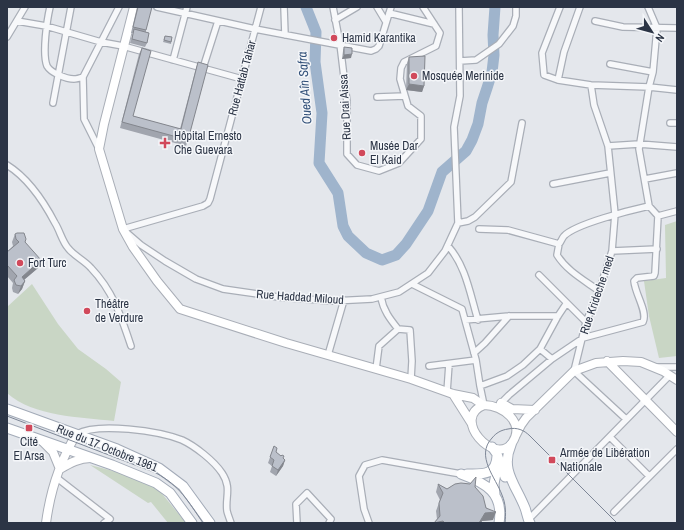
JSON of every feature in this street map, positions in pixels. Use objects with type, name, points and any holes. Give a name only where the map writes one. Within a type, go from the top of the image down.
[{"type":"main road","points":[[134,7],[123,46],[99,149],[123,229],[133,247],[157,281],[180,309],[228,325],[411,379],[450,393],[473,398],[484,405],[499,405],[512,409],[534,410]]},
{"type":"main road","points":[[607,361],[677,432]]},
{"type":"main road","points":[[528,522],[526,509],[506,466],[506,456],[523,422],[534,410],[574,371],[596,363],[607,361],[641,362],[674,378]]},
{"type":"main road","points":[[450,393],[472,424],[478,437],[496,454],[521,512],[528,522]]},
{"type":"main road","points":[[472,424],[474,413],[484,405]]},
{"type":"main road","points":[[499,405],[515,423],[517,428],[516,435]]},
{"type":"main road","name":"Rue du 17 Octobre 1961","points":[[7,409],[117,449],[148,462],[164,471],[183,486],[210,523]]},
{"type":"main road","points":[[508,414],[521,416],[534,410]]},
{"type":"main road","name":"Rue du 17 Octobre 1961","points":[[7,428],[146,478],[156,483],[173,496],[192,523]]},
{"type":"main road","points":[[46,523],[49,504],[60,469],[76,435]]},
{"type":"main road","points":[[42,441],[53,452],[60,469]]},
{"type":"main road","points":[[461,474],[487,473],[494,467],[496,454],[511,445]]},
{"type":"main road","points":[[496,454],[494,484],[495,495],[500,506],[499,523]]},
{"type":"main road","points":[[60,469],[73,461],[91,458]]},
{"type":"main road","points":[[461,474],[485,485],[495,495]]},
{"type":"street","points":[[7,37],[25,7]]},
{"type":"street","points":[[50,7],[46,26],[45,58],[47,67],[58,75],[73,79],[83,77]]},
{"type":"street","points":[[53,103],[71,7]]},
{"type":"street","points":[[99,149],[84,119],[83,77],[119,7]]},
{"type":"street","points":[[157,7],[255,29],[371,51],[379,46],[390,10],[434,24]]},
{"type":"street","points":[[173,60],[187,7]]},
{"type":"street","name":"Rue Hattab Tahar","points":[[123,229],[204,206],[208,203],[261,7]]},
{"type":"street","points":[[284,7],[285,35]]},
{"type":"street","points":[[333,7],[336,44]]},
{"type":"street","points":[[335,20],[357,7]]},
{"type":"street","points":[[377,7],[386,22]]},
{"type":"street","name":"Rue Drai Aissa","points":[[336,44],[347,102],[347,154],[357,165],[379,171],[399,163],[421,139],[421,116],[408,106],[400,78],[401,68],[404,62],[436,46],[440,33],[424,7]]},
{"type":"street","points":[[459,7],[460,61],[476,60],[499,44],[513,26],[516,16],[516,7]]},
{"type":"street","points":[[560,7],[542,53],[544,75],[558,80],[591,85],[649,87],[677,90]]},
{"type":"street","points":[[558,80],[564,52],[580,7]]},
{"type":"street","points":[[499,405],[552,359],[583,338],[643,322],[645,315],[635,290],[634,281],[637,278],[654,276],[658,216],[649,206],[639,149],[649,87],[653,72],[657,28],[648,7]]},
{"type":"street","points":[[203,68],[218,21]]},
{"type":"street","points":[[595,21],[623,27],[677,28]]},
{"type":"street","points":[[16,22],[46,26],[66,31],[242,79]]},
{"type":"street","name":"Rue Haddad Miloud","points":[[123,229],[141,245],[165,261],[196,278],[223,289],[278,297],[333,301],[372,299],[399,292],[428,273],[448,246],[458,223],[454,127],[460,96],[460,61]]},
{"type":"street","points":[[610,64],[653,72]]},
{"type":"street","name":"Rue Krideche med","points":[[574,371],[586,322],[599,291],[612,251],[615,214],[608,146],[594,105],[591,85]]},
{"type":"street","points":[[377,97],[405,96]]},
{"type":"street","points":[[458,223],[468,221],[475,217],[511,182],[522,123]]},
{"type":"street","points":[[670,123],[677,123]]},
{"type":"street","points":[[608,146],[640,144],[677,147]]},
{"type":"street","points":[[7,165],[17,172],[33,189],[54,221],[67,248],[91,267],[114,299],[121,314],[131,346]]},
{"type":"street","points":[[553,184],[610,173]]},
{"type":"street","points":[[645,179],[677,173]]},
{"type":"street","points":[[599,291],[561,262],[556,255],[559,244],[564,236],[575,229],[615,214],[649,206]]},
{"type":"street","points":[[658,216],[677,211]]},
{"type":"street","points":[[479,229],[508,230],[559,244]]},
{"type":"street","points":[[448,246],[465,274],[478,320]]},
{"type":"street","points":[[612,251],[657,249]]},
{"type":"street","points":[[538,275],[586,322]]},
{"type":"street","points":[[412,284],[462,309],[476,360],[484,405]]},
{"type":"street","points":[[381,297],[382,304],[398,329]]},
{"type":"street","points":[[328,355],[344,300]]},
{"type":"street","points":[[480,386],[512,374],[540,349],[566,304]]},
{"type":"street","points":[[465,320],[509,316],[558,316]]},
{"type":"street","points":[[474,353],[509,316]]},
{"type":"street","points":[[376,369],[379,346],[398,329],[410,330],[412,360],[411,379]]},
{"type":"street","points":[[540,349],[552,359]]},
{"type":"street","points":[[429,366],[476,360]]},
{"type":"street","points":[[449,364],[450,393]]},
{"type":"street","points":[[654,367],[677,366]]},
{"type":"street","points":[[574,371],[626,419]]},
{"type":"street","points":[[528,522],[626,419],[646,400],[674,378]]},
{"type":"street","points":[[76,435],[83,431],[106,428],[143,431],[182,440],[203,453],[222,473],[229,490],[227,511],[231,523]]},
{"type":"street","points":[[610,437],[649,476]]},
{"type":"street","points":[[614,512],[677,449]]},
{"type":"street","points":[[369,523],[360,491],[359,476],[365,465],[382,460],[461,474]]},
{"type":"street","points":[[57,478],[110,519],[104,523]]},
{"type":"street","points":[[298,523],[296,504],[307,493],[332,519],[328,523]]},
{"type":"green space","points":[[677,221],[677,356],[659,358],[649,316],[644,281],[666,278],[665,225]]},
{"type":"green space","points":[[32,284],[58,324],[78,349],[121,382],[114,421],[72,417],[44,411],[30,407],[7,393],[7,307]]},
{"type":"green space","points":[[90,465],[129,475],[159,490],[186,523],[168,523],[151,502],[148,503]]},
{"type":"building","points":[[138,7],[152,7],[146,30],[133,27]]},
{"type":"building","points":[[134,29],[149,33],[147,43],[132,39]]},
{"type":"building","points":[[333,34],[336,34],[336,38],[333,39]]},
{"type":"building","points":[[165,36],[172,37],[171,42],[164,40]]},
{"type":"building","points":[[344,47],[352,48],[352,54],[344,55]]},
{"type":"building","points":[[142,48],[151,51],[133,116],[181,129],[198,62],[208,65],[188,140],[122,122]]},
{"type":"building","name":"Mosquée Merinide","points":[[425,56],[424,86],[409,84],[409,57]]},
{"type":"building","name":"Fort Turc","points":[[24,233],[26,239],[25,242],[41,260],[22,277],[25,281],[21,286],[16,285],[14,280],[17,276],[7,265],[7,252],[19,242],[16,239],[15,234]]},
{"type":"building","points":[[274,446],[277,448],[276,452],[281,456],[284,456],[283,458],[285,460],[278,470],[272,466],[274,460],[270,457]]},
{"type":"building","points":[[476,477],[475,487],[483,496],[486,508],[496,512],[485,513],[479,523],[445,523],[443,521],[434,523],[440,516],[439,503],[443,493],[438,484],[447,489],[455,484],[470,484]]},
{"type":"waterway","name":"Oued Aîn Safra","points":[[306,7],[316,32],[315,62],[322,113],[319,163],[338,193],[343,226],[348,236],[366,253],[382,260],[396,255],[406,244],[428,211],[442,172],[466,151],[472,140],[478,124],[482,103],[492,72],[494,55],[493,35],[495,7]]},
{"type":"tram line","points":[[7,416],[156,473],[177,489],[188,501],[203,523]]},
{"type":"tram line","points":[[505,523],[506,513],[503,498],[488,467],[486,452],[487,445],[495,435],[503,430],[511,428],[523,431],[530,436],[617,523]]},
{"type":"place","name":"Hamid Karantika","points":[[334,38]]},
{"type":"place","name":"Mosquée Merinide","points":[[414,76]]},
{"type":"place","name":"Hôpital Ernesto Che Guevara","points":[[165,143]]},
{"type":"place","name":"Musée Dar El Kaid","points":[[362,153]]},
{"type":"place","name":"Fort Turc","points":[[20,263]]},
{"type":"place","name":"Théâtre de Verdure","points":[[87,311]]},
{"type":"place","name":"Cité El Arsa","points":[[29,428]]},
{"type":"place","name":"Armée de Libération Nationale","points":[[552,460]]}]
